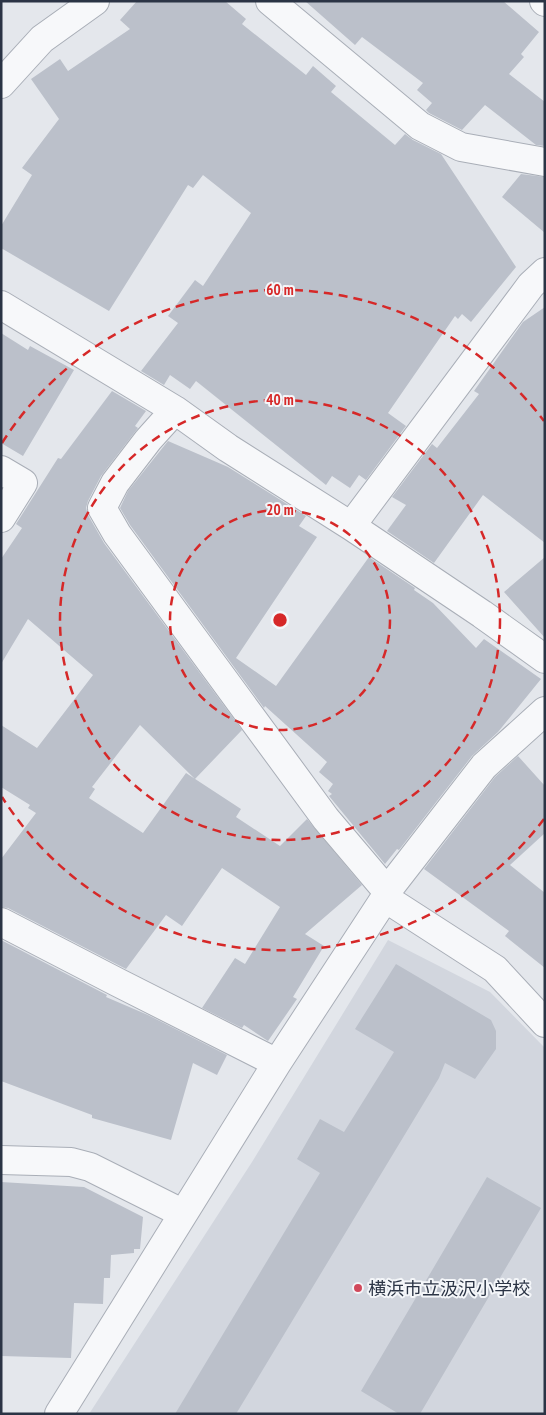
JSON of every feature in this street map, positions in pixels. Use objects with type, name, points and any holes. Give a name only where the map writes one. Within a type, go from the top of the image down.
[{"type":"street","points":[[1,84],[42,39],[95,1]]},
{"type":"street","points":[[270,1],[420,126],[461,148],[545,162]]},
{"type":"street","points":[[351,526],[532,285],[545,272]]},
{"type":"street","points":[[1,305],[175,410],[228,448],[351,526],[482,614],[545,659]]},
{"type":"street","points":[[175,410],[148,440],[115,483],[102,508],[117,534],[326,818],[386,895],[495,969],[545,1023]]},
{"type":"street","points":[[1,470],[23,483],[1,518]]},
{"type":"street","points":[[59,1414],[277,1062],[386,895],[484,766],[545,711]]},
{"type":"street","points":[[1,922],[277,1062]]},
{"type":"street","points":[[1,1160],[71,1162],[90,1167],[182,1213]]},
{"type":"shaded area","name":"横浜市立汲沢小学校","points":[[388,940],[490,992],[545,1048],[545,1414],[89,1414],[252,1162]]},
{"type":"building","points":[[137,1],[225,1],[246,19],[242,24],[306,75],[313,66],[336,86],[331,92],[395,145],[405,134],[441,154],[516,267],[471,322],[462,314],[458,319],[455,316],[388,413],[406,426],[366,480],[359,475],[350,488],[332,476],[326,485],[196,381],[190,389],[170,375],[164,385],[141,371],[178,323],[168,316],[195,280],[203,286],[251,213],[203,175],[193,188],[188,185],[109,311],[1,248],[1,226],[32,175],[22,168],[59,119],[31,79],[60,59],[68,71],[130,29],[120,20]]},
{"type":"building","points":[[305,1],[503,1],[539,32],[521,54],[524,57],[509,74],[545,102],[545,146],[536,145],[485,105],[462,130],[429,113],[426,110],[432,103],[417,90],[423,83],[362,37],[355,45]]},
{"type":"building","points":[[521,174],[545,177],[545,233],[502,197]]},
{"type":"building","points":[[545,307],[545,543],[483,495],[434,563],[387,531],[406,505],[392,497],[432,444],[437,448],[479,394],[474,391],[523,322]]},
{"type":"building","points":[[1,333],[28,350],[30,346],[74,370],[23,456],[1,443]]},
{"type":"building","points":[[112,391],[146,411],[135,426],[138,428],[101,476],[88,501],[86,508],[88,515],[104,543],[242,730],[195,779],[241,809],[236,817],[280,846],[307,819],[362,885],[305,934],[324,946],[293,997],[297,999],[268,1041],[244,1025],[242,1028],[202,1008],[235,958],[245,964],[280,907],[222,868],[182,926],[166,915],[126,969],[8,908],[1,907],[1,859],[36,813],[28,808],[30,805],[1,787],[1,725],[37,748],[93,675],[28,619],[1,664],[1,559],[22,528],[16,524],[58,458],[61,459]],"holes":[[[140,725],[195,779],[186,773],[143,833],[89,798],[95,789],[92,787]]]},
{"type":"building","points":[[168,441],[228,467],[306,516],[299,526],[317,537],[236,658],[276,686],[369,557],[415,588],[414,590],[433,603],[476,648],[484,639],[541,679],[498,732],[472,756],[399,850],[397,849],[385,864],[329,796],[332,794],[328,791],[333,784],[319,772],[327,762],[265,706],[264,708],[130,525],[120,508],[128,491]]},
{"type":"building","points":[[545,557],[545,638],[504,592]]},
{"type":"building","points":[[518,756],[545,786],[545,833],[510,865],[545,893],[545,968],[505,936],[509,931],[424,869],[495,777]]},
{"type":"building","points":[[1,940],[107,995],[106,997],[148,1015],[227,1055],[217,1075],[193,1063],[171,1140],[92,1118],[92,1115],[1,1081]]},
{"type":"building","points":[[396,964],[491,1020],[496,1031],[496,1049],[475,1079],[445,1063],[439,1078],[236,1414],[175,1414],[320,1173],[297,1159],[320,1119],[344,1132],[394,1052],[355,1029]]},
{"type":"building","points":[[487,1177],[541,1208],[420,1414],[399,1414],[361,1391]]},
{"type":"building","points":[[1,1182],[84,1187],[143,1217],[140,1249],[134,1249],[134,1253],[111,1255],[110,1278],[104,1278],[103,1304],[74,1303],[71,1358],[1,1356]]},
{"type":"place","name":"横浜市立汲沢小学校","points":[[358,1288]]}]
